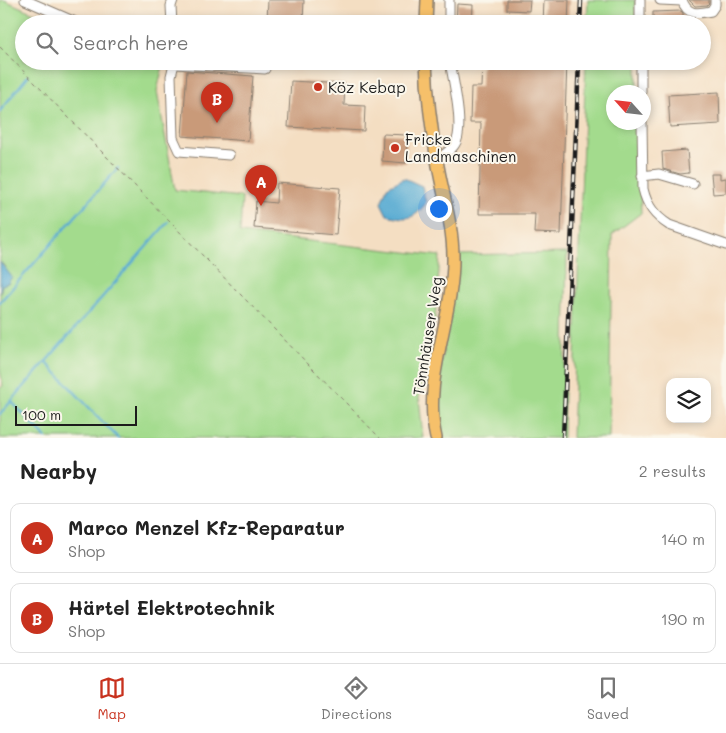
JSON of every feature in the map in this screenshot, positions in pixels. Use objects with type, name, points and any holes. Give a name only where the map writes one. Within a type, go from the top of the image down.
[{"type":"main road","points":[[426,15],[427,0]]},
{"type":"main road","name":"Tönnhäuser Weg","points":[[426,70],[427,90],[437,160],[453,256],[452,288],[436,367],[432,402],[436,438]]},
{"type":"street","points":[[25,0],[59,15]]},
{"type":"street","points":[[172,15],[173,0]]},
{"type":"street","points":[[448,0],[449,15]]},
{"type":"street","points":[[640,0],[640,15]]},
{"type":"street","points":[[660,0],[682,0],[685,8],[690,12],[703,13],[711,11],[715,5],[715,0]]},
{"type":"street","points":[[173,70],[173,138],[179,151],[230,155]]},
{"type":"street","points":[[437,160],[456,143],[459,123],[451,70]]},
{"type":"street","points":[[641,70],[641,85]]},
{"type":"street","points":[[642,130],[643,189],[645,200],[650,208],[669,225],[726,245]]},
{"type":"street","points":[[642,176],[659,174],[693,184]]},
{"type":"path","points":[[0,47],[15,62]]},
{"type":"path","points":[[22,70],[380,438]]},
{"type":"green space","points":[[0,0],[4,0],[38,15],[15,15],[15,70],[162,70],[157,91],[175,190],[242,197],[240,233],[440,256],[435,320],[419,397],[423,438],[0,438],[0,388],[3,386],[0,369],[0,293],[6,267],[0,262]]},
{"type":"green space","points":[[588,0],[635,0],[636,15],[587,15]]},
{"type":"green space","points":[[586,70],[637,70],[637,85],[606,85],[606,130],[638,130],[641,213],[612,235],[609,438],[572,438]]},
{"type":"green space","points":[[567,253],[563,438],[440,438],[436,401],[457,255]]},
{"type":"water","points":[[404,178],[422,186],[426,203],[414,216],[400,218],[387,215],[381,203],[387,187]]},
{"type":"water","points":[[0,262],[12,277],[8,283],[2,285],[0,293]]},
{"type":"building","points":[[268,0],[304,0],[303,15],[267,15]]},
{"type":"building","points":[[507,0],[530,0],[529,11],[507,10]]},
{"type":"building","points":[[544,0],[569,0],[568,15],[543,15]]},
{"type":"building","points":[[689,0],[709,0],[709,3],[707,5],[695,6]]},
{"type":"building","points":[[457,4],[473,5],[472,15],[456,15]]},
{"type":"building","points":[[681,11],[683,15],[653,15],[653,12]]},
{"type":"building","points":[[482,70],[567,70],[561,234],[534,233],[535,214],[479,214],[481,123],[470,123],[471,87],[481,87]]},
{"type":"building","points":[[187,71],[253,76],[248,141],[182,136]]},
{"type":"building","points":[[291,81],[345,84],[344,105],[365,106],[364,131],[288,127]]},
{"type":"building","points":[[719,92],[720,124],[670,127],[668,95]]},
{"type":"building","name":"Fricke Landmaschinen","points":[[383,134],[407,135],[406,163],[382,161]]},
{"type":"building","points":[[687,150],[689,173],[680,174],[663,169],[662,152]]},
{"type":"building","points":[[711,174],[720,174],[720,179],[726,178],[726,193],[713,194]]},
{"type":"building","points":[[277,183],[340,188],[336,235],[254,228],[256,201],[276,203]]},
{"type":"waterway","points":[[0,111],[28,76]]},
{"type":"waterway","points":[[0,302],[118,168]]},
{"type":"waterway","points":[[0,414],[168,222]]},
{"type":"waterway","points":[[46,362],[118,438]]},
{"type":"waterway","points":[[11,401],[46,438]]},
{"type":"railway","points":[[580,15],[581,0]]},
{"type":"railway","points":[[563,438],[579,70]]},
{"type":"place","name":"Köz Kebap","points":[[318,87]]},
{"type":"place","name":"Härtel Elektrotechnik","points":[[217,123]]},
{"type":"place","name":"Fricke Landmaschinen","points":[[395,148]]},
{"type":"place","name":"Marco Menzel Kfz-Reparatur","points":[[261,206]]}]
